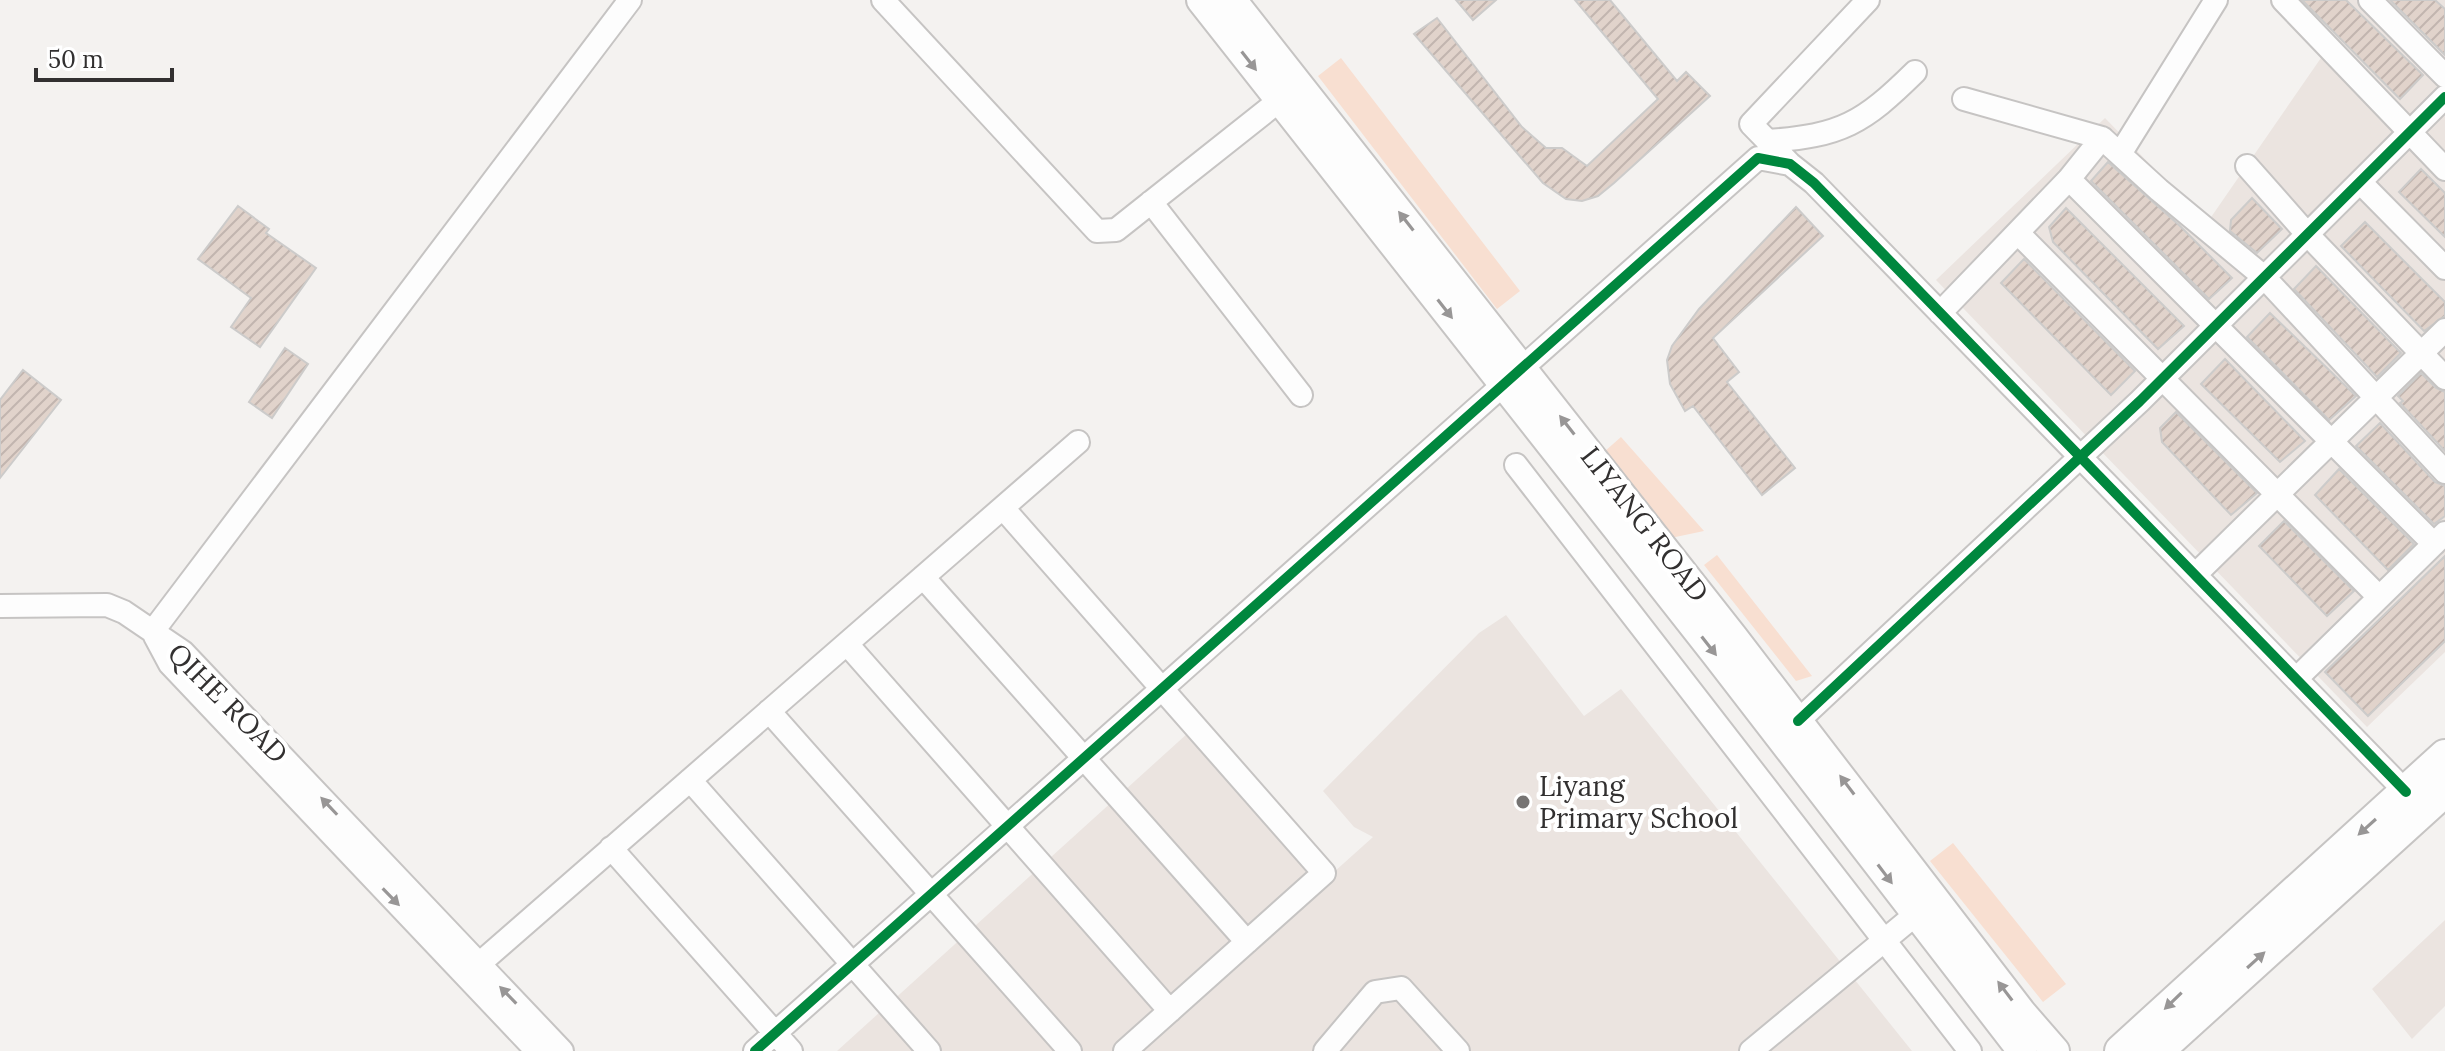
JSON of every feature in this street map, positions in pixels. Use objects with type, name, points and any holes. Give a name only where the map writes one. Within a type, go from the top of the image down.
[{"type":"highway","points":[[2121,1051],[2445,756]]},
{"type":"highway","points":[[2157,1051],[2445,790]]},
{"type":"main road","name":"LIYANG ROAD","points":[[1201,0],[1280,100],[1798,721],[2022,1013],[2055,1051]]},
{"type":"main road","name":"LIYANG ROAD","points":[[1232,0],[2018,1049]]},
{"type":"street","points":[[0,606],[93,602],[124,612],[153,631],[630,0]]},
{"type":"street","points":[[883,0],[1097,231],[1116,230],[1280,100]]},
{"type":"street","points":[[1868,0],[1751,124],[1790,164],[1814,183],[2406,792]]},
{"type":"street","points":[[2120,154],[2216,0]]},
{"type":"street","points":[[2283,0],[2445,169]]},
{"type":"street","points":[[2370,0],[2445,76]]},
{"type":"street","points":[[1767,141],[1846,128],[1873,113],[1915,72]]},
{"type":"street","points":[[1798,721],[2163,378],[2445,97]]},
{"type":"street","points":[[1964,99],[2102,138],[2264,277],[2445,472]]},
{"type":"street","points":[[1940,313],[2069,179],[2102,138]]},
{"type":"street","points":[[755,1051],[1758,158],[1790,164]]},
{"type":"street","points":[[2247,166],[2307,234],[2445,378]]},
{"type":"street","points":[[2069,179],[2331,442],[2439,538],[2296,679]]},
{"type":"street","points":[[2360,182],[2445,268]]},
{"type":"street","points":[[1151,202],[1301,395]]},
{"type":"street","points":[[2018,233],[2379,597]]},
{"type":"street","points":[[2195,575],[2445,330]]},
{"type":"street","points":[[479,964],[1078,442]]},
{"type":"street","points":[[1516,465],[1970,1051]]},
{"type":"street","points":[[1003,508],[1324,873],[1125,1051]]},
{"type":"street","points":[[923,577],[1247,942]]},
{"type":"street","name":"QIHE ROAD","points":[[153,631],[183,652],[562,1051]]},
{"type":"street","name":"QIHE ROAD","points":[[153,631],[170,664],[537,1051]]},
{"type":"street","points":[[847,644],[1170,1011]]},
{"type":"street","points":[[769,711],[1070,1051]]},
{"type":"street","points":[[690,780],[929,1051]]},
{"type":"street","points":[[611,848],[791,1051]]},
{"type":"street","points":[[1751,1051],[1915,915]]},
{"type":"street","points":[[1325,1051],[1375,992],[1401,988],[1458,1051]]},
{"type":"shaded area","points":[[2271,0],[2445,0],[2445,652],[2367,727],[1936,280],[2105,118],[2207,223],[2323,55]]},
{"type":"shaded area","points":[[1341,58],[1520,291],[1497,309],[1318,76]]},
{"type":"shaded area","points":[[1621,437],[1704,531],[1666,539],[1596,459]]},
{"type":"shaded area","points":[[1717,555],[1812,676],[1796,681],[1704,565]]},
{"type":"shaded area","points":[[1506,615],[1584,716],[1621,689],[1912,1051],[837,1051],[1199,723],[1334,872],[1373,837],[1354,827],[1323,791],[1479,633]]},
{"type":"shaded area","points":[[1953,843],[2066,984],[2043,1002],[1930,861]]},
{"type":"shaded area","points":[[2445,920],[2445,1006],[2412,1039],[2372,989]]},
{"type":"building","points":[[1456,0],[1496,0],[1473,20]]},
{"type":"building","points":[[1575,0],[1610,0],[1677,81],[1686,72],[1710,96],[1614,183],[1598,196],[1582,201],[1566,199],[1543,183],[1414,34],[1437,18],[1522,127],[1546,148],[1562,148],[1587,166],[1658,99]]},
{"type":"building","points":[[2302,0],[2346,0],[2423,75],[2400,99]]},
{"type":"building","points":[[2390,0],[2435,0],[2445,9],[2445,55]]},
{"type":"building","points":[[2108,162],[2179,225],[2232,278],[2209,299],[2091,181]]},
{"type":"building","points":[[2421,169],[2445,193],[2445,237],[2399,192]]},
{"type":"building","points":[[2252,198],[2282,229],[2257,253],[2230,231],[2231,220]]},
{"type":"building","points":[[238,206],[269,229],[266,233],[316,268],[260,347],[231,327],[251,298],[198,259]]},
{"type":"building","points":[[1796,207],[1823,236],[1713,338],[1739,372],[1727,382],[1795,468],[1762,495],[1693,406],[1685,411],[1670,384],[1667,360],[1672,346],[1699,309]]},
{"type":"building","points":[[2066,208],[2184,326],[2158,349],[2053,242],[2049,227]]},
{"type":"building","points":[[2365,222],[2445,302],[2445,316],[2424,331],[2341,246]]},
{"type":"building","points":[[2024,259],[2135,371],[2111,395],[2001,283]]},
{"type":"building","points":[[2316,266],[2401,353],[2377,377],[2294,289]]},
{"type":"building","points":[[2270,313],[2356,396],[2329,420],[2247,337]]},
{"type":"building","points":[[285,348],[308,364],[272,418],[249,402]]},
{"type":"building","points":[[2225,359],[2305,441],[2280,462],[2201,384]]},
{"type":"building","points":[[23,370],[61,400],[0,478],[0,400]]},
{"type":"building","points":[[2421,373],[2436,388],[2445,392],[2445,451],[2400,403],[2403,401],[2398,396]]},
{"type":"building","points":[[2176,412],[2257,493],[2231,515],[2162,442],[2160,428]]},
{"type":"building","points":[[2380,423],[2435,482],[2445,486],[2445,516],[2434,524],[2356,446]]},
{"type":"building","points":[[2339,469],[2414,544],[2388,570],[2315,495]]},
{"type":"building","points":[[2284,521],[2354,591],[2327,616],[2259,546]]},
{"type":"building","points":[[2445,556],[2445,641],[2368,716],[2325,672]]},
{"type":"cycle path","points":[[1798,721],[2140,401],[2445,97]]},
{"type":"cycle path","points":[[755,1051],[1758,158],[1790,164],[1814,183],[2406,792]]},
{"type":"place","name":"Liyang Primary School","points":[[1523,802]]}]
